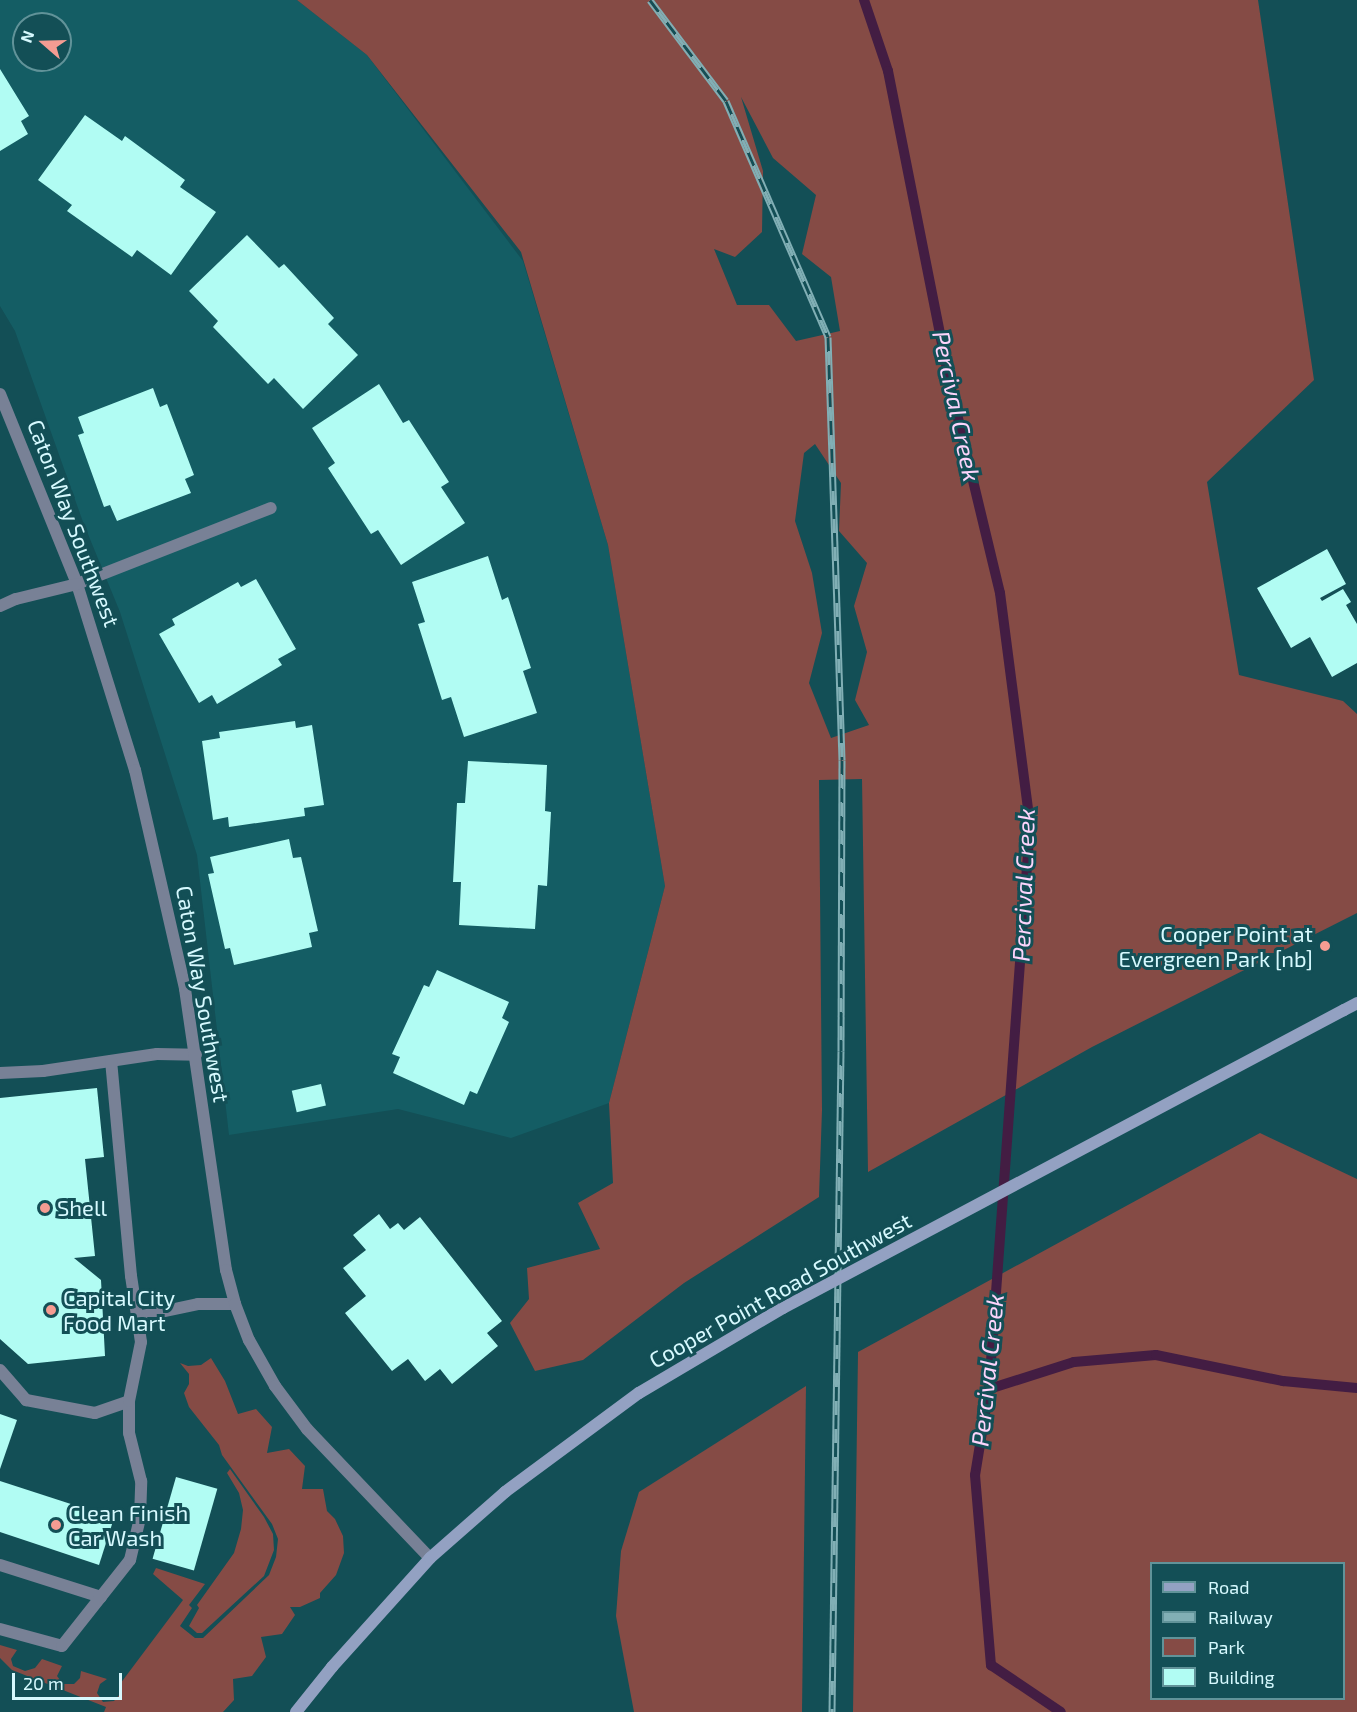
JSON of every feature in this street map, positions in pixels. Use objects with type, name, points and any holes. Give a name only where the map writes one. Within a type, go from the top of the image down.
[{"type":"main road","name":"Cooper Point Road Southwest","points":[[296,1712],[332,1667],[429,1558],[505,1492],[620,1407],[783,1308],[1353,1007]]},
{"type":"street","name":"Caton Way Southwest","points":[[0,394],[77,584],[135,770],[173,932],[196,1055],[226,1270],[235,1304],[249,1340],[275,1386],[307,1429],[429,1558]]},
{"type":"street","points":[[0,606],[16,599],[77,584],[272,508]]},
{"type":"street","points":[[0,1073],[43,1071],[157,1054],[196,1055]]},
{"type":"street","points":[[0,1629],[62,1646],[130,1560],[140,1518],[141,1481],[129,1433],[129,1401],[141,1342],[111,1060]]},
{"type":"street","points":[[137,1317],[198,1304],[235,1304]]},
{"type":"street","points":[[0,1370],[26,1400],[95,1413],[129,1401]]},
{"type":"street","points":[[0,1565],[101,1597]]},
{"type":"shaded area","points":[[0,0],[297,0],[367,55],[523,261],[608,545],[665,886],[609,1103],[511,1138],[398,1109],[229,1135],[197,855],[120,612],[83,522],[15,331],[0,306]]},
{"type":"green space","points":[[297,0],[1258,0],[1314,380],[1207,482],[1239,675],[1343,701],[1357,714],[1357,913],[1092,1047],[868,1172],[862,779],[819,780],[822,1110],[819,1197],[684,1283],[583,1360],[535,1371],[510,1323],[529,1299],[527,1268],[600,1249],[578,1203],[613,1183],[609,1103],[665,886],[608,545],[521,252],[367,55]],"holes":[[[741,97],[773,158],[816,195],[802,254],[831,277],[840,331],[796,341],[769,305],[737,305],[714,249],[735,257],[762,232],[763,171]],[[815,444],[841,483],[839,531],[867,563],[854,606],[867,652],[855,700],[869,725],[831,738],[809,683],[822,633],[812,573],[795,521],[804,453]]]},
{"type":"green space","points":[[1260,1133],[1357,1179],[1357,1712],[853,1712],[858,1352]]},
{"type":"green space","points":[[211,1358],[225,1381],[238,1414],[256,1409],[272,1427],[267,1453],[289,1449],[305,1466],[302,1489],[323,1489],[327,1511],[335,1519],[343,1536],[344,1553],[336,1575],[320,1593],[320,1598],[300,1607],[290,1607],[295,1615],[282,1634],[261,1637],[266,1657],[252,1676],[233,1679],[234,1700],[223,1712],[104,1712],[106,1707],[12,1670],[0,1658],[0,1645],[17,1650],[11,1659],[13,1666],[25,1671],[35,1668],[42,1659],[62,1666],[57,1676],[63,1684],[74,1684],[80,1678],[81,1671],[107,1679],[100,1684],[97,1693],[103,1702],[114,1701],[121,1693],[120,1684],[183,1600],[153,1574],[156,1568],[205,1584],[189,1605],[192,1608],[180,1626],[195,1638],[203,1638],[269,1575],[276,1557],[278,1539],[272,1524],[222,1455],[219,1445],[189,1407],[184,1393],[189,1384],[189,1374],[180,1363],[188,1366],[201,1365]]},
{"type":"green space","points":[[806,1386],[802,1712],[634,1712],[616,1616],[621,1551],[639,1492]]},
{"type":"green space","points":[[230,1469],[264,1517],[273,1534],[274,1550],[264,1576],[202,1633],[197,1633],[189,1626],[199,1608],[197,1605],[234,1553],[241,1529],[243,1510],[239,1493],[227,1473]]},
{"type":"building","points":[[0,69],[29,116],[21,121],[28,134],[0,151]]},
{"type":"building","points":[[85,115],[122,141],[125,136],[185,180],[180,187],[216,212],[171,275],[137,250],[132,257],[67,211],[72,205],[38,180]]},
{"type":"building","points":[[247,235],[279,268],[284,264],[334,318],[328,324],[358,355],[303,409],[274,378],[268,384],[213,327],[218,321],[189,291]]},
{"type":"building","points":[[379,384],[403,423],[409,420],[449,482],[441,487],[465,523],[401,565],[378,530],[371,534],[328,468],[335,463],[312,428]]},
{"type":"building","points":[[153,388],[160,407],[167,404],[194,475],[185,479],[191,493],[117,521],[110,505],[104,507],[78,435],[84,433],[78,417]]},
{"type":"building","points":[[1327,549],[1346,584],[1320,598],[1322,601],[1343,589],[1351,602],[1346,605],[1357,624],[1357,663],[1332,677],[1310,637],[1291,648],[1257,588]]},
{"type":"building","points":[[488,556],[502,600],[508,597],[531,668],[523,671],[537,713],[464,737],[451,697],[442,700],[418,624],[425,622],[412,582]]},
{"type":"building","points":[[256,579],[296,649],[278,659],[282,665],[217,704],[212,695],[199,703],[159,634],[175,625],[172,619],[238,582],[241,587]]},
{"type":"building","points":[[295,721],[296,728],[312,725],[324,805],[304,808],[305,816],[229,827],[228,817],[213,820],[202,741],[220,738],[219,732]]},
{"type":"building","points":[[468,761],[547,765],[545,811],[551,812],[547,886],[538,885],[535,929],[459,925],[461,882],[453,882],[457,803],[465,803]]},
{"type":"building","points":[[289,839],[293,858],[301,857],[318,931],[309,933],[312,947],[234,965],[230,948],[225,949],[208,874],[214,873],[210,857]]},
{"type":"building","points":[[437,970],[509,1002],[502,1018],[509,1022],[477,1094],[470,1091],[464,1105],[393,1073],[400,1057],[392,1054],[424,985],[429,987]]},
{"type":"building","points":[[321,1084],[326,1105],[297,1112],[292,1091]]},
{"type":"building","name":"Shell","points":[[97,1088],[104,1157],[85,1159],[95,1256],[74,1258],[101,1280],[105,1356],[28,1364],[0,1339],[0,1098]]},
{"type":"building","points":[[379,1214],[390,1229],[398,1223],[404,1230],[420,1217],[502,1321],[487,1333],[498,1346],[452,1384],[440,1369],[425,1381],[408,1359],[392,1371],[345,1313],[366,1296],[343,1268],[366,1250],[353,1235]]},
{"type":"building","points":[[0,1414],[17,1420],[0,1469]]},
{"type":"building","points":[[176,1477],[217,1489],[194,1571],[153,1559]]},
{"type":"building","name":"Clean Finish Car Wash","points":[[0,1481],[114,1518],[99,1565],[0,1532]]},
{"type":"waterway","name":"Percival Creek","points":[[864,0],[888,71],[951,389],[1000,593],[1030,825],[989,1389],[975,1475],[991,1665],[1061,1712]]},
{"type":"waterway","points":[[989,1389],[1074,1362],[1156,1355],[1283,1381],[1357,1388]]},
{"type":"railway","points":[[650,0],[726,101],[828,337],[842,760],[841,1051],[832,1712]]},
{"type":"place","name":"Cooper Point at Evergreen Park [nb]","points":[[1325,946]]},
{"type":"place","name":"Shell","points":[[45,1208]]},
{"type":"place","name":"Capital City Food Mart","points":[[51,1310]]},
{"type":"place","name":"Clean Finish Car Wash","points":[[56,1525]]}]
